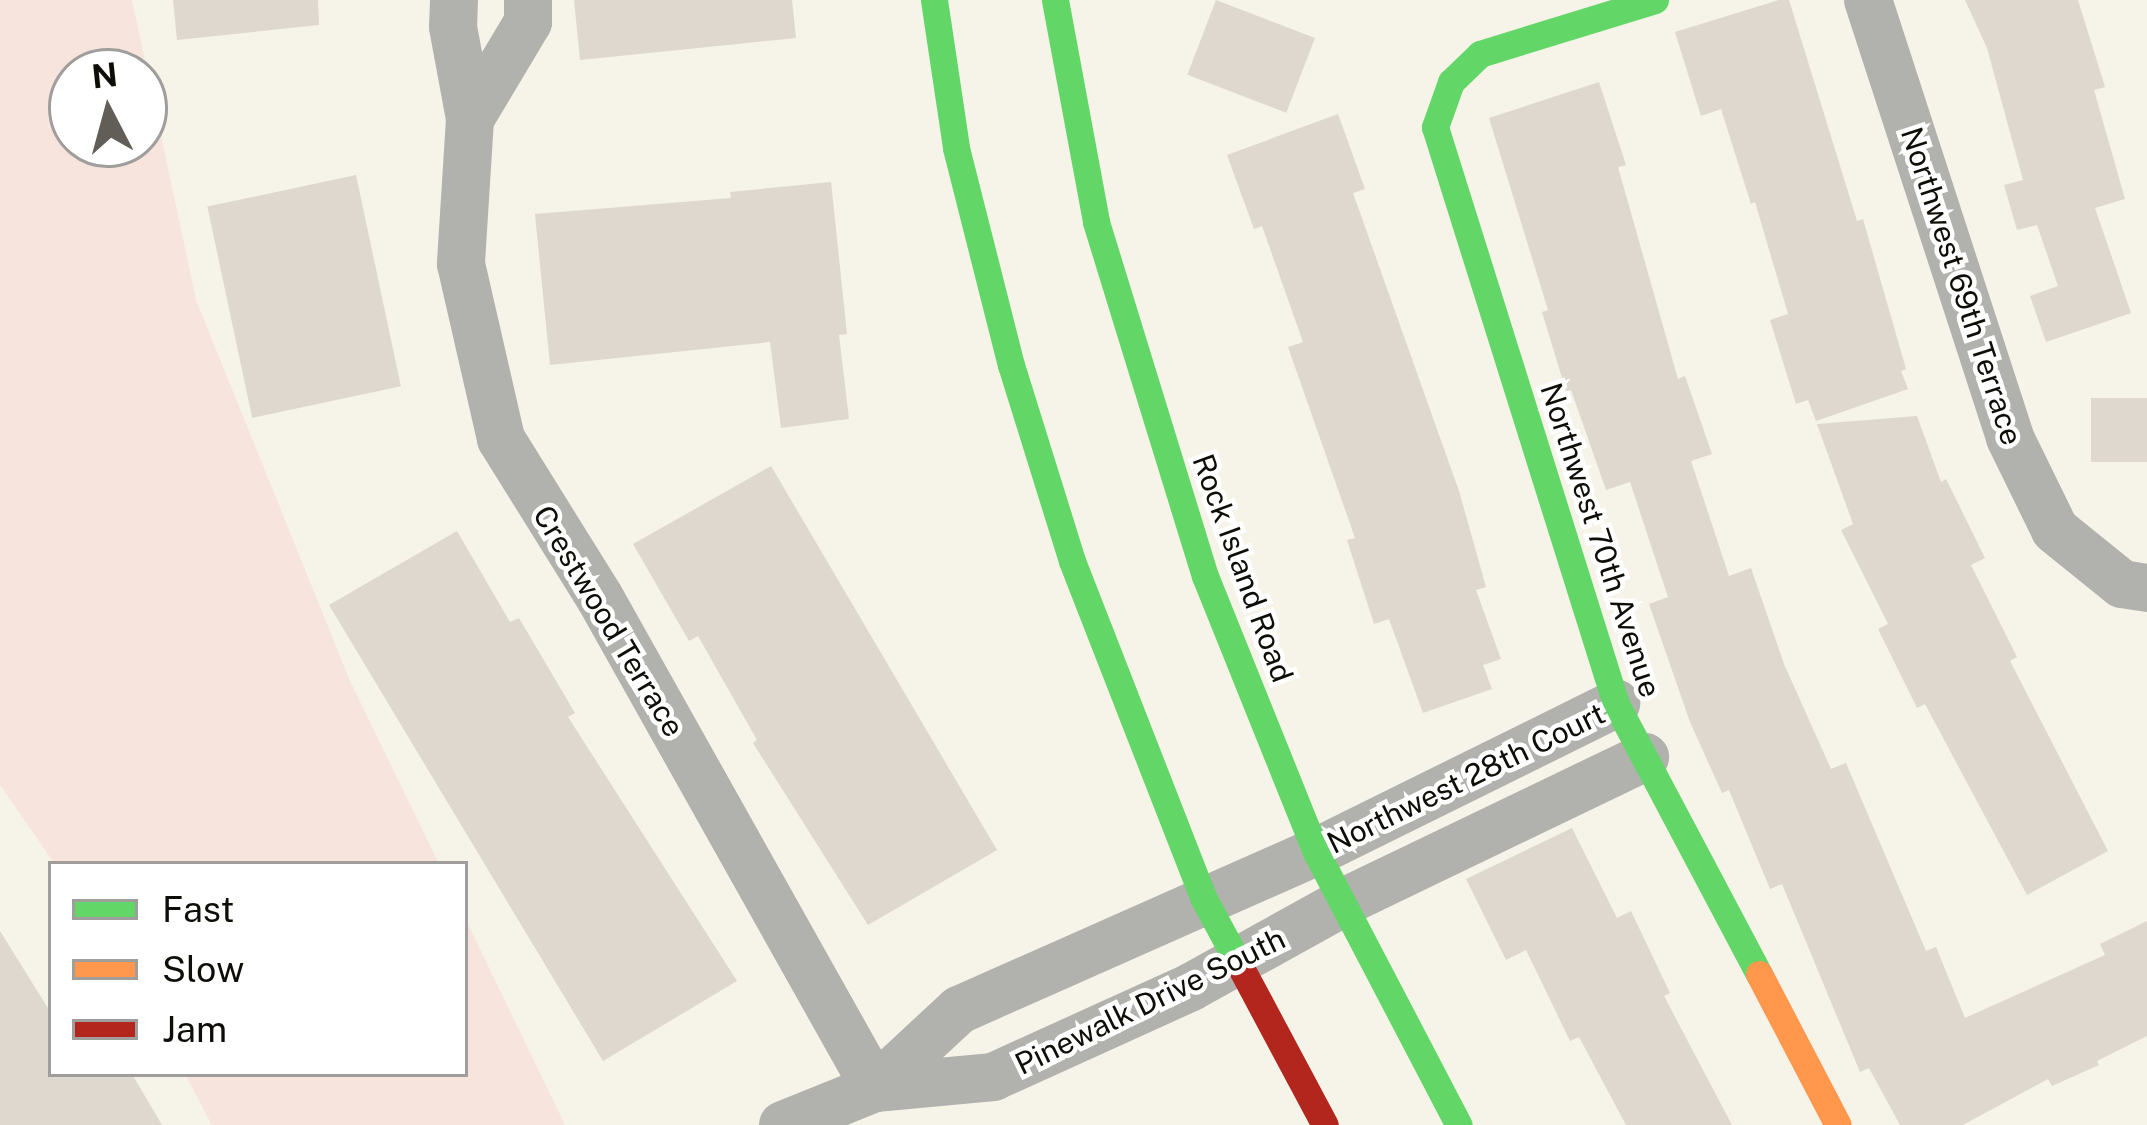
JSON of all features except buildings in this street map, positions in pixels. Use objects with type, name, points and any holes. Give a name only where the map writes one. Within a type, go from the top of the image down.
[{"type":"main road","points":[[934,0],[956,148],[1011,365],[1072,561],[1204,899],[1325,1125]]},
{"type":"main road","name":"Rock Island Road","points":[[1055,0],[1096,222],[1204,576],[1316,852],[1346,901],[1459,1125]]},
{"type":"main road","name":"Northwest 70th Avenue","points":[[1655,0],[1480,54],[1451,82],[1435,127],[1616,704],[1838,1125]]},
{"type":"street","name":"Crestwood Terrace","points":[[454,0],[453,27],[470,118],[461,264],[501,439],[600,598],[875,1088]]},
{"type":"street","name":"Crestwood Terrace","points":[[470,118],[528,22],[528,0]]},
{"type":"street","name":"Northwest 69th Terrace","points":[[1868,0],[2010,438],[2055,530],[2122,584],[2147,588]]},
{"type":"street","name":"Northwest 28th Court","points":[[1316,852],[1616,704]]},
{"type":"street","name":"Northwest 28th Court","points":[[1346,901],[1646,757]]},
{"type":"street","name":"Pinewalk Drive South","points":[[875,1088],[959,1010],[1316,852]]},
{"type":"street","name":"Pinewalk Drive South","points":[[783,1125],[875,1088],[993,1077],[1240,962],[1346,901]]},
{"type":"shaded area","points":[[0,0],[132,0],[142,48],[48,48],[48,168],[168,168],[196,300],[350,681],[438,861],[53,861],[0,785]]},
{"type":"shaded area","points":[[468,924],[565,1125],[212,1125],[187,1077],[468,1077]]},
{"type":"traffic: fast","points":[[934,0],[956,148],[1011,365],[1072,561],[1204,899],[1240,966]]},
{"type":"traffic: fast","points":[[1055,0],[1096,222],[1205,576],[1316,852],[1459,1125]]},
{"type":"traffic: fast","points":[[1655,0],[1480,54],[1451,82],[1435,127],[1616,704],[1759,974]]},
{"type":"traffic: slow","points":[[1759,974],[1838,1125]]},
{"type":"traffic: jam","points":[[1240,966],[1325,1125]]}]
